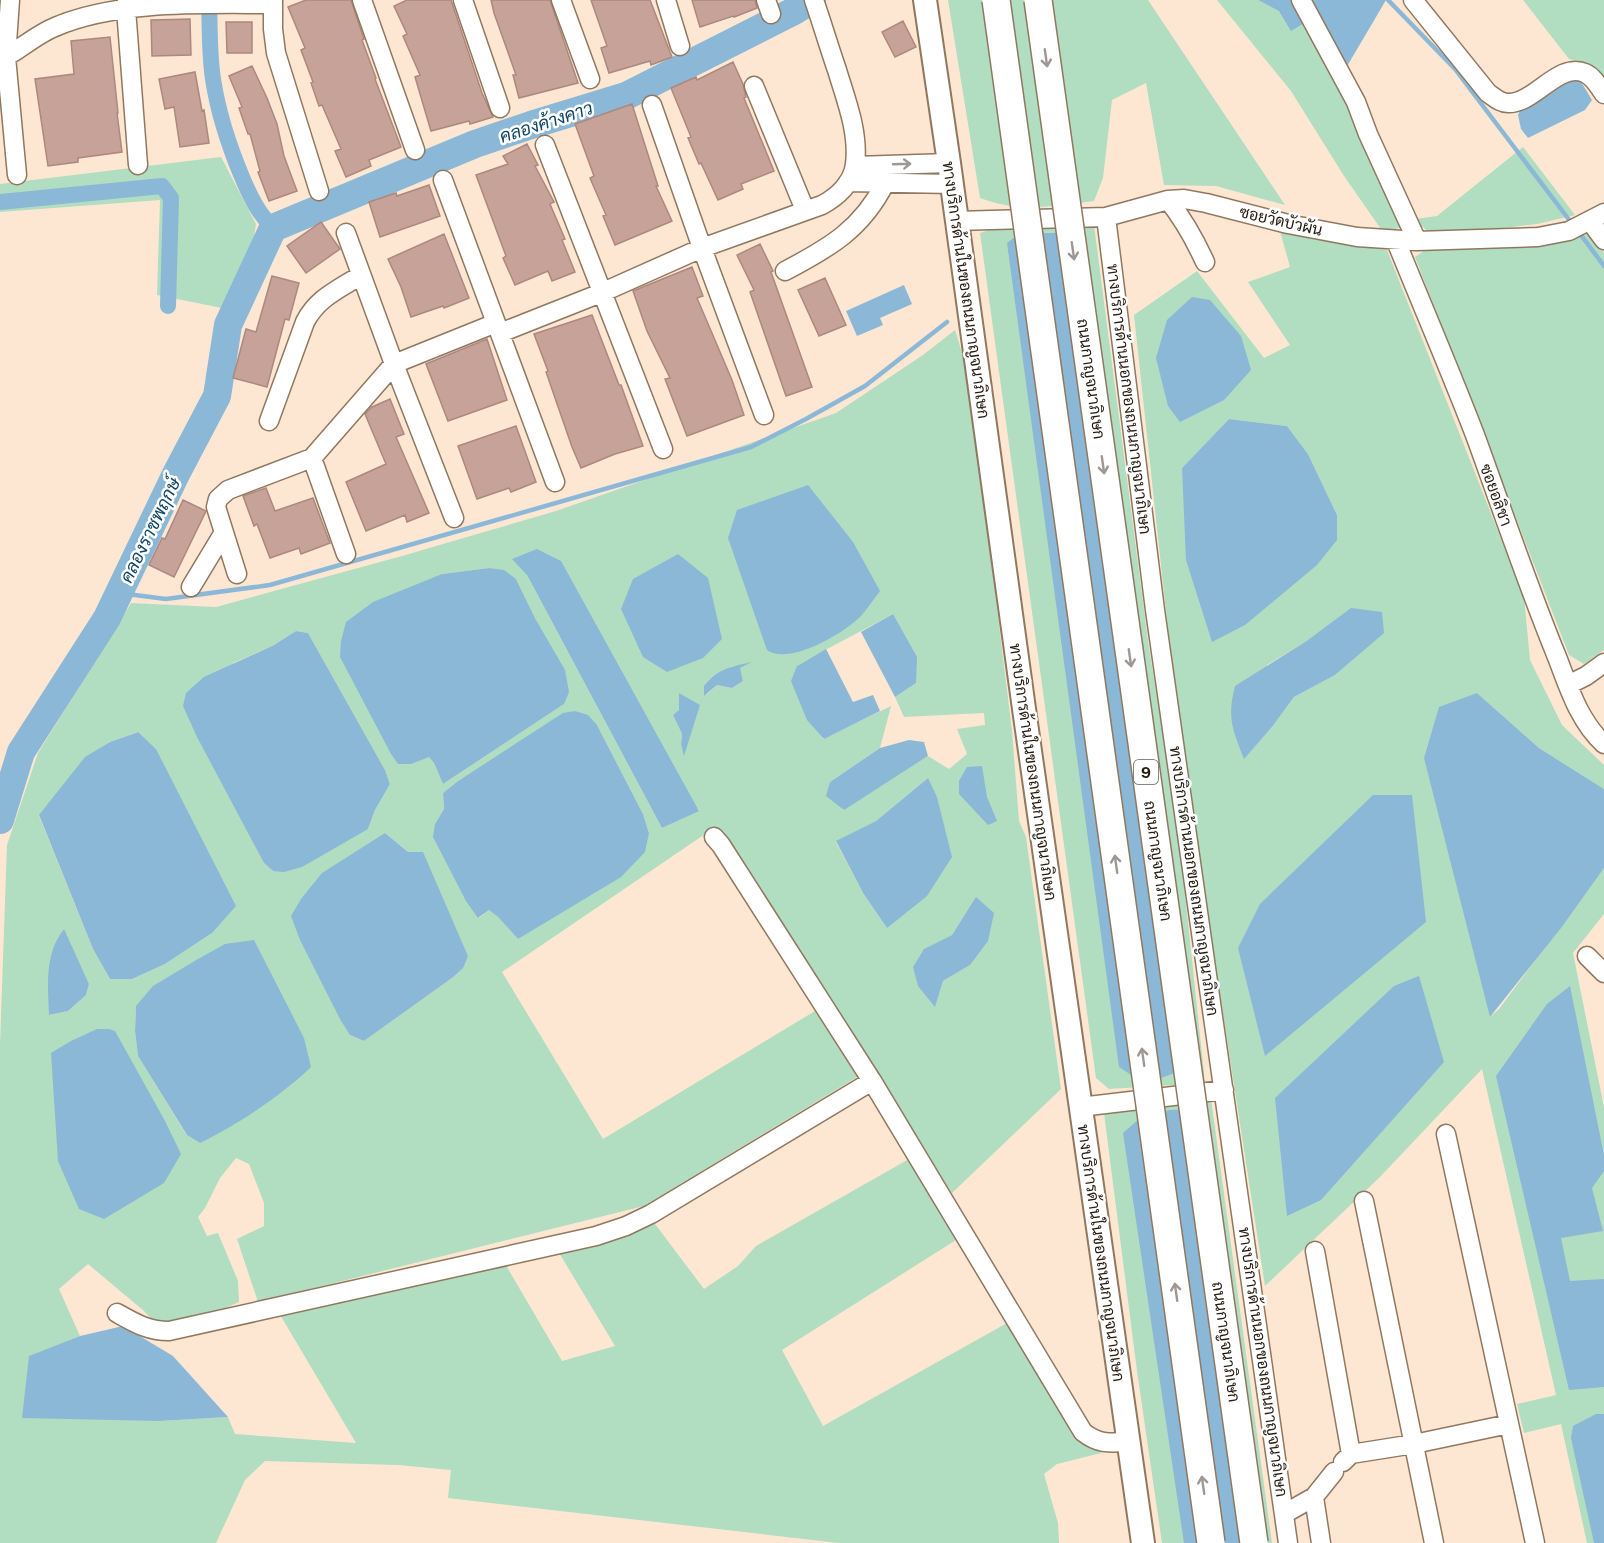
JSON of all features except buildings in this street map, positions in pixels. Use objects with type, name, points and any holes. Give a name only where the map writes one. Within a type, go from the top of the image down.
[{"type":"highway","points":[[996,0],[1211,1543]]},
{"type":"highway","name":"ถนนกาญจนาภิเษก","points":[[1038,0],[1254,1543]]},
{"type":"main road","name":"ทางบริการด้านในของถนนกาญจนาภิเษก","points":[[924,0],[1143,1543]]},
{"type":"street","points":[[10,0],[3,58],[17,175]]},
{"type":"street","points":[[362,0],[415,150]]},
{"type":"street","points":[[463,0],[500,108]]},
{"type":"street","points":[[561,0],[590,79]]},
{"type":"street","points":[[666,0],[680,46]]},
{"type":"street","points":[[237,574],[216,507],[218,499],[228,490],[312,458],[394,364],[601,293],[702,248],[832,200],[852,174],[855,139],[850,112],[814,0]]},
{"type":"street","points":[[1301,0],[1356,102],[1388,181],[1417,241]]},
{"type":"street","points":[[1413,0],[1488,93],[1498,100],[1509,103],[1520,101],[1565,73],[1576,71],[1585,73],[1593,79],[1604,94]]},
{"type":"street","points":[[3,58],[56,27],[127,5],[273,2],[276,53],[320,191]]},
{"type":"street","points":[[127,5],[138,165]]},
{"type":"street","points":[[754,86],[805,210]]},
{"type":"street","points":[[652,105],[764,415]]},
{"type":"street","points":[[545,145],[663,449]]},
{"type":"street","points":[[852,174],[950,174]]},
{"type":"street","points":[[852,174],[885,183],[950,174]]},
{"type":"street","points":[[443,180],[555,482]]},
{"type":"street","points":[[785,272],[840,239],[864,217],[885,183]]},
{"type":"street","points":[[1168,200],[1188,227],[1205,262]]},
{"type":"street","name":"ซอยวัดบัวผัน","points":[[956,220],[1106,217],[1168,200],[1184,200],[1206,203],[1288,224],[1357,237],[1396,241],[1538,237],[1586,223]]},
{"type":"street","name":"ทางบริการด้านนอกของถนนกาญจนาภิเษก","points":[[1106,217],[1155,610],[1288,1543]]},
{"type":"street","points":[[1586,223],[1604,240]]},
{"type":"street","points":[[346,233],[454,518]]},
{"type":"street","name":"ซอยอลิชา","points":[[1396,241],[1474,433],[1568,686],[1582,718],[1594,735],[1604,744]]},
{"type":"street","points":[[269,421],[311,310],[324,297],[361,275]]},
{"type":"street","points":[[312,458],[346,554]]},
{"type":"street","points":[[191,587],[223,534]]},
{"type":"street","points":[[1568,686],[1604,663]]},
{"type":"street","points":[[714,837],[721,844],[872,1081],[1083,1432],[1092,1440],[1103,1443],[1127,1442]]},
{"type":"street","points":[[1587,956],[1604,973]]},
{"type":"street","points":[[117,1313],[141,1327],[156,1331],[169,1331],[596,1236],[651,1215],[872,1081]]},
{"type":"street","points":[[1080,1107],[1224,1090]]},
{"type":"street","points":[[1446,1134],[1535,1543]]},
{"type":"street","points":[[1364,1201],[1434,1543]]},
{"type":"street","points":[[1315,1251],[1343,1462]]},
{"type":"street","points":[[1284,1514],[1314,1497],[1343,1462],[1509,1424]]},
{"type":"street","points":[[1314,1497],[1321,1543]]},
{"type":"green space","points":[[948,0],[1148,0],[1285,205],[1216,186],[1164,185],[1146,83],[1112,100],[1103,178],[1094,201],[1022,207],[994,203],[980,198]]},
{"type":"green space","points":[[1217,0],[1258,0],[1306,22],[1359,127],[1403,227],[1383,232],[1344,176],[1291,91]]},
{"type":"green space","points":[[1523,0],[1604,0],[1604,83],[1583,62],[1569,59]]},
{"type":"green space","points":[[1523,147],[1575,215],[1537,224],[1488,230],[1426,230],[1415,219],[1437,216]]},
{"type":"green space","points":[[221,157],[256,224],[250,263],[227,309],[157,295],[160,200],[0,212],[0,184]]},
{"type":"green space","points":[[1094,225],[1149,648],[1178,827],[1205,1083],[1109,1089],[1096,1078],[980,233],[996,228]]},
{"type":"green space","points":[[1280,231],[1387,250],[1524,597],[1530,660],[1562,725],[1604,765],[1604,789],[1539,748],[1477,693],[1490,1017],[1499,1009],[1604,868],[1604,914],[1573,953],[1604,1107],[1604,1543],[1587,1543],[1561,1424],[1524,1433],[1517,1404],[1556,1395],[1482,1069],[1380,1177],[1265,1286],[1214,955],[1168,630],[1134,315],[1197,271],[1264,358],[1290,345],[1248,282],[1290,267]],"holes":[[[1229,419],[1287,426],[1308,454],[1337,515],[1337,540],[1182,468]],[[1383,633],[1335,675],[1294,697],[1272,727],[1244,758],[1267,665],[1308,640]]]},
{"type":"green space","points":[[1589,234],[1604,253],[1604,650],[1584,664],[1569,655],[1415,257],[1428,248],[1508,248]]},
{"type":"green space","points":[[955,330],[968,372],[1012,731],[1019,821],[1026,837],[1061,1089],[952,1193],[711,830],[502,972],[603,1139],[815,1011],[857,1077],[644,1206],[258,1302],[237,1239],[264,1226],[264,1203],[249,1164],[236,1158],[220,1178],[198,1217],[207,1236],[218,1233],[238,1281],[239,1302],[199,1317],[156,1324],[144,1311],[88,1264],[59,1289],[80,1336],[30,1356],[160,1421],[228,1417],[235,1434],[356,1443],[279,1313],[504,1262],[562,1361],[615,1346],[558,1251],[652,1220],[704,1289],[738,1266],[756,1246],[909,1159],[956,1240],[782,1350],[823,1426],[1007,1323],[1088,1446],[1113,1450],[1057,1464],[1044,1474],[1058,1523],[1059,1543],[839,1543],[448,1498],[451,1470],[398,1465],[265,1461],[245,1480],[216,1543],[0,1543],[0,1045],[7,845],[38,753],[131,603],[216,607],[556,511],[836,413],[923,355]],"holes":[[[489,568],[516,579],[536,620],[564,704],[443,784],[429,757],[442,574]],[[527,575],[699,810],[662,828]],[[893,614],[916,683],[895,697],[904,717],[984,713],[985,725],[957,729],[967,754],[949,769],[928,756],[843,810],[830,782],[880,748],[891,706],[823,739],[797,666]],[[296,631],[308,633],[385,770],[390,784],[375,810],[368,829],[273,871],[264,863],[231,798],[233,663],[274,645]],[[748,664],[739,668],[743,681],[732,688],[717,685],[705,696],[730,667]],[[679,694],[699,705],[684,754],[681,744],[682,734],[673,715],[679,710]],[[575,711],[597,725],[643,814],[649,833],[518,939],[489,910],[479,918],[435,824],[444,809],[443,793],[563,714]],[[137,732],[156,749],[212,933],[165,964],[132,979],[110,979],[93,949],[39,816],[86,757],[110,742]],[[928,778],[887,928],[863,893],[836,842],[876,821]],[[385,833],[408,852],[468,956],[452,978],[364,1041],[350,1035]],[[976,898],[970,965],[943,981],[935,1006],[925,949],[952,935]],[[63,930],[89,984],[86,995],[68,1011],[49,1015]],[[136,1006],[200,1143],[186,1134],[138,1056],[135,1031]]]},
{"type":"green space","points":[[1211,1099],[1272,1543],[1162,1543],[1137,1371],[1104,1113]]},
{"type":"water","points":[[1258,0],[1294,0],[1306,22],[1291,31],[1279,11]]},
{"type":"water","points":[[1310,0],[1386,0],[1346,68]]},
{"type":"water","points":[[1580,80],[1592,100],[1585,110],[1528,138],[1521,129],[1518,115],[1521,108],[1569,82]]},
{"type":"water","points":[[1020,233],[1055,233],[1078,236],[1194,1066],[1161,1078],[1136,1078],[1119,1067],[1007,243]]},
{"type":"water","points":[[904,285],[912,304],[880,318],[883,325],[857,336],[846,311]]},
{"type":"water","points":[[1192,297],[1210,300],[1241,336],[1251,370],[1224,400],[1180,422],[1168,406],[1156,358],[1167,320]]},
{"type":"water","points":[[1229,419],[1287,426],[1308,454],[1337,515],[1337,540],[1317,565],[1245,625],[1212,642],[1186,560],[1182,468]]},
{"type":"water","points":[[808,485],[853,542],[880,591],[860,617],[829,639],[802,651],[777,654],[767,650],[728,538],[737,510]]},
{"type":"water","points":[[537,549],[561,561],[699,811],[662,828],[527,575],[512,559]]},
{"type":"water","points":[[678,554],[708,578],[722,639],[703,658],[667,672],[643,657],[621,609],[633,579]]},
{"type":"water","points":[[489,568],[504,570],[516,579],[536,620],[565,670],[569,692],[564,704],[443,784],[429,757],[411,764],[398,764],[340,657],[341,641],[346,622],[373,602],[442,574]]},
{"type":"water","points":[[1351,608],[1382,612],[1384,633],[1335,675],[1294,697],[1244,759],[1236,739],[1231,715],[1235,686],[1308,640]]},
{"type":"water","points":[[893,614],[917,657],[916,683],[895,697],[861,632]]},
{"type":"water","points":[[296,631],[308,633],[385,770],[390,784],[375,810],[368,829],[302,867],[284,872],[273,871],[264,863],[183,706],[186,693],[204,677],[274,645]]},
{"type":"water","points":[[826,649],[853,702],[873,695],[880,711],[824,739],[807,720],[791,681],[797,666]]},
{"type":"water","points":[[752,662],[740,668],[743,681],[732,688],[717,685],[704,696],[704,686],[715,675],[731,667]]},
{"type":"water","points":[[679,693],[700,705],[684,756],[681,744],[682,734],[673,715],[679,710]]},
{"type":"water","points":[[1477,693],[1539,748],[1604,789],[1604,868],[1561,928],[1490,1017],[1424,758],[1439,707]]},
{"type":"water","points":[[575,711],[588,715],[597,725],[643,814],[649,833],[645,852],[621,877],[518,939],[489,910],[478,918],[466,901],[433,837],[435,824],[444,809],[443,793],[563,713]]},
{"type":"water","points":[[138,732],[156,749],[236,906],[212,933],[165,964],[132,979],[110,979],[93,949],[39,815],[85,757],[110,742]]},
{"type":"water","points":[[909,740],[924,742],[928,756],[844,810],[826,796],[830,782],[880,748]]},
{"type":"water","points":[[982,766],[987,797],[997,821],[988,825],[959,794],[959,781],[967,767]]},
{"type":"water","points":[[928,778],[937,797],[952,857],[927,896],[887,928],[863,893],[836,841],[876,821]]},
{"type":"water","points":[[1373,795],[1412,795],[1426,922],[1265,1056],[1238,948],[1260,904]]},
{"type":"water","points":[[385,833],[408,852],[423,852],[468,956],[463,968],[452,978],[364,1041],[350,1035],[340,1019],[300,940],[291,916],[301,899],[322,873]]},
{"type":"water","points":[[976,897],[994,913],[988,941],[970,965],[943,981],[935,1007],[918,986],[913,967],[924,949],[952,935]]},
{"type":"water","points":[[64,929],[89,984],[86,995],[68,1011],[49,1015],[50,960]]},
{"type":"water","points":[[254,940],[304,1038],[311,1067],[258,1109],[200,1143],[187,1135],[138,1056],[135,1031],[136,1006],[153,986],[198,959],[225,944]]},
{"type":"water","points":[[1419,976],[1444,1062],[1321,1200],[1287,1216],[1275,1098],[1394,986]]},
{"type":"water","points":[[1570,986],[1604,1155],[1604,1171],[1592,1188],[1603,1231],[1561,1238],[1570,1281],[1604,1279],[1604,1387],[1569,1390],[1496,1076],[1547,1004]]},
{"type":"water","points":[[97,1029],[115,1031],[181,1154],[164,1183],[104,1219],[79,1209],[58,1161],[51,1053]]},
{"type":"water","points":[[1201,1109],[1265,1543],[1184,1543],[1123,1133],[1139,1119],[1169,1110]]},
{"type":"water","points":[[123,1326],[173,1356],[228,1417],[160,1421],[22,1418],[29,1356],[80,1336]]},
{"type":"water","points":[[1596,1414],[1604,1414],[1604,1543],[1594,1543],[1571,1438],[1573,1426]]},
{"type":"waterway","points":[[209,0],[212,69],[221,116],[248,191],[273,228]]},
{"type":"waterway","name":"คลองราชพฤกษ์","points":[[0,820],[21,752],[107,618],[176,474],[217,396],[228,325],[273,228],[475,144],[626,96],[812,0]]},
{"type":"waterway","points":[[1388,0],[1455,69],[1573,225]]},
{"type":"waterway","points":[[0,202],[162,186],[171,198],[168,306]]},
{"type":"waterway","points":[[1578,231],[1604,266]]},
{"type":"waterway","points":[[119,593],[166,599],[270,585],[751,447],[865,386],[947,322]]},
{"type":"water label","name":"คลองค้างคาว","points":[[546,122]]}]
